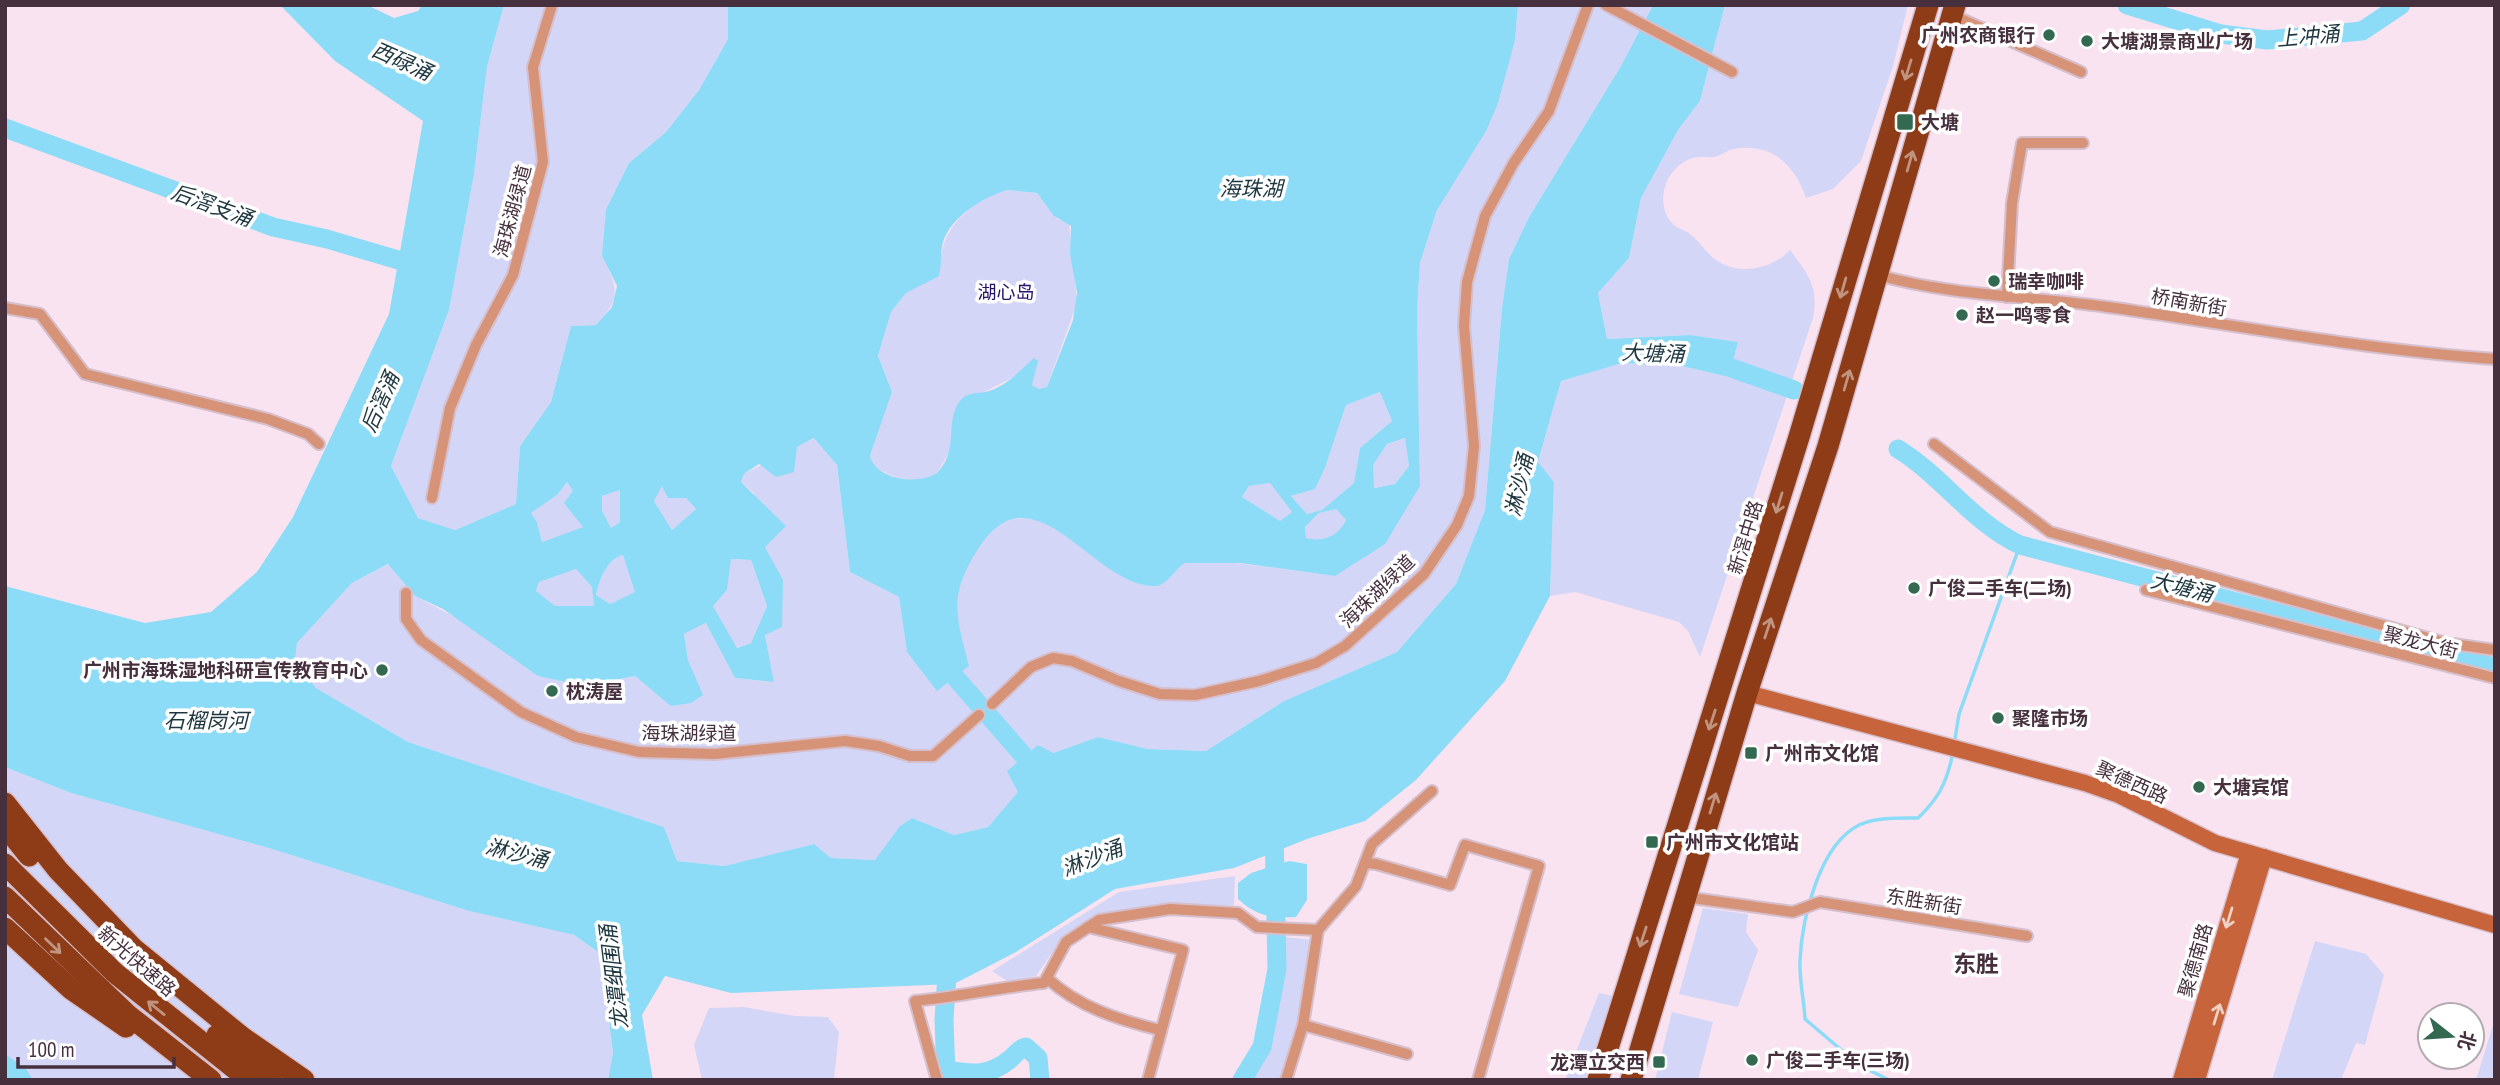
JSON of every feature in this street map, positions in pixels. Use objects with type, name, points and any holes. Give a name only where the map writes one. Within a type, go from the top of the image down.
[{"type":"highway","name":"新滘中路","points":[[1599,1077],[1799,438],[1928,5]]},
{"type":"highway","points":[[1631,1080],[1747,693],[1828,446],[1954,10]]},
{"type":"highway","points":[[5,803],[58,870],[134,949],[242,1037],[304,1080]]},
{"type":"highway","points":[[12,834],[72,905],[123,954],[272,1080]]},
{"type":"highway","name":"新光快速路","points":[[5,864],[115,973],[249,1080]]},
{"type":"highway","points":[[5,897],[128,1015],[208,1078]]},
{"type":"highway","points":[[5,928],[93,1005],[208,1078]]},
{"type":"highway","points":[[5,943],[46,983],[73,1003],[208,1078]]},
{"type":"street","name":"海珠湖绿道","points":[[432,498],[450,408],[476,345],[513,275],[543,162],[533,67],[552,5]]},
{"type":"street","name":"海珠湖绿道","points":[[992,704],[1031,667],[1053,658],[1072,661],[1160,694],[1195,695],[1259,681],[1316,663],[1345,646],[1424,574],[1457,526],[1469,496],[1475,446],[1464,326],[1467,282],[1485,216],[1513,164],[1549,111],[1588,5]]},
{"type":"street","points":[[1606,5],[1732,72]]},
{"type":"street","points":[[1954,10],[2081,72]]},
{"type":"street","points":[[2007,297],[2012,203],[2022,143],[2083,143]]},
{"type":"street","name":"桥南新街","points":[[1878,275],[2007,297],[2113,307],[2282,336],[2495,359]]},
{"type":"street","points":[[5,308],[40,314],[85,374],[268,419],[308,433],[319,444]]},
{"type":"street","points":[[1934,444],[2050,532],[2446,643],[2495,650]]},
{"type":"street","name":"聚龙大街","points":[[2146,590],[2495,678]]},
{"type":"street","name":"海珠湖绿道","points":[[406,593],[406,619],[421,640],[521,712],[576,737],[639,752],[715,754],[845,741],[879,746],[910,756],[933,755],[979,715]]},
{"type":"street","name":"聚德西路","points":[[1747,693],[2085,783],[2130,800],[2195,835],[2495,925]]},
{"type":"street","points":[[1286,1080],[1303,1025],[1318,930],[1356,886],[1372,844],[1432,791]]},
{"type":"street","points":[[1365,863],[1450,885],[1465,845],[1539,866],[1478,1080]]},
{"type":"street","name":"聚德南路","points":[[2197,1080],[2244,923],[2257,855]]},
{"type":"street","name":"聚德南路","points":[[2181,1080],[2257,855]]},
{"type":"street","name":"东胜新街","points":[[1684,897],[1793,912],[1815,904],[2027,936]]},
{"type":"street","points":[[937,1080],[915,1001],[1044,983],[1066,942],[1099,920],[1170,909],[1238,913],[1257,927],[1318,930]]},
{"type":"street","points":[[1088,927],[1183,950],[1148,1080]]},
{"type":"street","points":[[1047,978],[1076,1000],[1124,1022],[1160,1030]]},
{"type":"street","points":[[1303,1025],[1408,1054]]},
{"type":"green space","points":[[504,5],[728,5],[728,39],[699,90],[666,132],[629,163],[602,256],[614,285],[614,300],[596,325],[571,326],[551,402],[520,446],[516,504],[455,530],[418,518],[391,466],[449,310],[474,174],[487,67]]},
{"type":"green space","points":[[1518,5],[1653,5],[1621,66],[1529,217],[1509,259],[1502,308],[1485,510],[1456,584],[1397,652],[1284,701],[1206,751],[1148,749],[1098,737],[1053,753],[988,827],[954,835],[912,818],[900,826],[876,860],[831,858],[814,844],[724,866],[677,861],[664,827],[408,742],[316,688],[295,662],[297,643],[352,583],[389,564],[415,596],[585,686],[635,676],[671,705],[702,695],[688,660],[684,634],[707,623],[735,678],[774,682],[765,635],[783,581],[765,547],[754,493],[741,482],[744,474],[815,438],[837,465],[850,572],[899,597],[907,651],[969,666],[955,613],[961,577],[981,542],[994,529],[1010,521],[1027,518],[1055,527],[1126,578],[1185,563],[1222,561],[1335,576],[1420,486],[1417,310],[1420,263],[1437,210],[1515,40]]},
{"type":"green space","points":[[1725,5],[1908,5],[1893,66],[1861,161],[1833,189],[1806,198],[1795,175],[1780,158],[1759,149],[1747,148],[1684,162],[1676,168],[1666,185],[1663,195],[1666,214],[1676,227],[1690,234],[1714,259],[1733,268],[1751,269],[1768,265],[1790,250],[1807,274],[1814,298],[1813,318],[1700,657],[1688,631],[1679,622],[1575,592],[1550,596],[1554,482],[1538,463],[1561,381],[1621,363],[1682,366],[1729,377],[1738,342],[1690,335],[1607,339],[1598,293],[1629,258],[1641,198],[1678,130],[1700,101]]},
{"type":"green space","name":"湖心岛","points":[[1007,190],[1037,193],[1057,219],[1069,223],[1077,303],[1047,387],[1039,389],[1032,385],[1035,358],[1016,376],[984,392],[954,416],[951,449],[937,473],[913,479],[880,470],[873,465],[870,456],[892,392],[878,356],[891,312],[906,293],[940,271],[941,256],[950,230],[968,210]]},
{"type":"green space","points":[[1380,392],[1392,421],[1360,448],[1354,483],[1322,510],[1307,514],[1291,496],[1315,489],[1325,468],[1346,405]]},
{"type":"green space","points":[[1406,438],[1409,466],[1395,484],[1373,488],[1373,465],[1387,444]]},
{"type":"green space","points":[[567,482],[573,491],[584,527],[542,542],[537,522],[531,513],[557,495]]},
{"type":"green space","points":[[1270,483],[1292,512],[1280,522],[1242,497],[1249,486]]},
{"type":"green space","points":[[662,485],[686,498],[696,509],[672,530],[654,501]]},
{"type":"green space","points":[[620,490],[620,522],[611,528],[602,509],[602,496]]},
{"type":"green space","points":[[1336,509],[1346,520],[1335,534],[1324,538],[1306,538],[1305,527],[1319,513]]},
{"type":"green space","points":[[623,555],[636,592],[610,604],[596,595],[608,566]]},
{"type":"green space","points":[[730,559],[751,560],[767,606],[751,643],[736,648],[713,606],[727,590]]},
{"type":"green space","points":[[576,569],[592,587],[595,606],[554,606],[536,591],[539,582]]},
{"type":"green space","points":[[5,767],[71,793],[272,849],[469,911],[574,935],[601,954],[613,1053],[608,1080],[5,1080]]},
{"type":"green space","points":[[1235,876],[1234,905],[1095,917],[1058,944],[1036,976],[1007,981],[992,971],[1119,892]]},
{"type":"green space","points":[[1703,908],[1748,914],[1746,932],[1758,950],[1738,1007],[1679,994]]},
{"type":"green space","points":[[1286,937],[1311,940],[1300,1019],[1282,1080],[1253,1080],[1271,1026]]},
{"type":"green space","points":[[2315,941],[2366,954],[2384,975],[2365,1045],[2356,1043],[2341,1080],[2272,1080]]},
{"type":"green space","points":[[1599,993],[1613,996],[1585,1080],[1565,1080]]},
{"type":"green space","points":[[744,1007],[795,1016],[828,1017],[839,1032],[834,1080],[702,1080],[694,1045],[709,1008]]},
{"type":"green space","points":[[1672,1012],[1713,1022],[1698,1080],[1655,1080]]},
{"type":"green space","points":[[2495,1019],[2495,1080],[2476,1080],[2479,1071],[2486,1071],[2486,1048]]},
{"type":"water","points":[[280,5],[367,5],[394,18],[418,11],[422,5],[504,5],[487,67],[474,174],[449,310],[391,466],[418,518],[455,530],[516,504],[520,446],[551,402],[571,326],[596,325],[612,307],[617,286],[602,256],[606,210],[629,163],[666,132],[699,90],[728,39],[728,5],[1518,5],[1515,40],[1498,103],[1486,131],[1437,210],[1420,263],[1417,310],[1420,486],[1385,544],[1335,576],[1240,563],[1185,563],[1160,585],[1133,582],[1043,523],[1021,518],[999,525],[968,565],[957,606],[969,666],[937,691],[907,652],[899,597],[850,572],[837,465],[814,438],[797,447],[794,472],[776,477],[759,464],[744,474],[741,482],[786,526],[765,547],[783,580],[782,627],[765,635],[774,682],[735,678],[706,623],[684,634],[688,660],[703,695],[691,703],[671,706],[635,676],[585,686],[538,676],[443,609],[415,596],[388,564],[352,583],[297,643],[295,662],[316,688],[408,742],[664,827],[677,861],[724,866],[814,844],[831,858],[875,860],[900,826],[912,818],[954,835],[988,827],[1018,792],[1007,771],[1038,745],[1053,753],[1098,737],[1148,749],[1206,751],[1284,701],[1397,652],[1456,584],[1485,510],[1502,308],[1509,259],[1529,217],[1621,66],[1653,5],[1725,5],[1700,101],[1678,130],[1641,198],[1629,258],[1598,293],[1607,339],[1690,335],[1738,342],[1729,377],[1682,366],[1622,363],[1561,381],[1538,462],[1554,482],[1550,596],[1505,681],[1416,780],[1365,821],[1307,839],[1234,868],[1115,889],[1016,952],[954,984],[731,993],[665,976],[642,1015],[653,1080],[608,1080],[613,1053],[601,954],[574,935],[469,911],[272,849],[71,793],[5,767],[5,586],[145,623],[211,612],[257,572],[293,517],[389,314],[423,121],[335,61]],"holes":[[[1007,190],[1037,193],[1054,216],[1071,226],[1070,254],[1077,293],[1073,320],[1047,387],[1039,389],[1032,385],[1038,361],[1034,358],[999,386],[963,398],[955,409],[948,455],[937,473],[919,479],[899,478],[880,470],[870,456],[892,392],[878,356],[891,312],[906,293],[939,276],[942,246],[947,233],[969,210]],[[1380,392],[1392,421],[1360,448],[1354,483],[1322,510],[1307,514],[1291,496],[1315,489],[1325,468],[1346,405]],[[1405,438],[1409,466],[1395,484],[1374,488],[1373,465],[1387,444]],[[567,482],[573,491],[564,503],[583,527],[542,542],[537,522],[531,513],[557,495]],[[1270,483],[1292,512],[1280,521],[1242,497],[1249,486]],[[662,486],[668,498],[686,498],[696,509],[672,530],[654,501]],[[620,490],[620,522],[611,528],[602,510],[602,496]],[[1336,509],[1346,520],[1335,534],[1319,539],[1306,538],[1305,527],[1319,513]],[[623,555],[635,592],[610,604],[596,595],[608,566]],[[731,559],[751,560],[767,606],[751,643],[737,648],[713,606],[727,590]],[[576,569],[592,587],[594,606],[555,606],[536,591],[539,582]]]},
{"type":"water","points":[[1289,861],[1307,864],[1307,900],[1296,917],[1264,915],[1238,899],[1238,883],[1251,873]]},
{"type":"water","points":[[5,1054],[26,1069],[33,1080],[5,1080]]},
{"type":"waterway","name":"上冲涌","points":[[2127,5],[2221,34],[2267,40],[2362,31],[2401,5]]},
{"type":"waterway","name":"后滘支涌","points":[[5,128],[273,227],[327,239],[422,267]]},
{"type":"waterway","name":"大塘涌","points":[[1709,360],[1794,390]]},
{"type":"waterway","name":"大塘涌","points":[[1898,449],[1929,472],[1987,525],[2020,545],[2438,655],[2495,667]]},
{"type":"waterway","points":[[1955,739],[1959,714],[2020,545]]},
{"type":"waterway","points":[[955,677],[1023,755]]},
{"type":"waterway","points":[[1889,1080],[1859,1065],[1805,1019],[1800,967],[1804,924],[1823,866],[1845,835],[1859,825],[1873,821],[1918,818],[1940,790],[1952,757]]},
{"type":"waterway","points":[[1242,1080],[1262,1047],[1277,969],[1274,828]]},
{"type":"waterway","points":[[948,960],[944,1019],[946,1074],[951,1080]]},
{"type":"waterway","points":[[946,1070],[986,1072],[1026,1047],[1038,1058],[1040,1080]]},
{"type":"place","name":"广州农商银行","points":[[2049,35]]},
{"type":"place","name":"大塘湖景商业广场","points":[[2087,41]]},
{"type":"place","name":"大塘","points":[[1905,122]]},
{"type":"place","name":"瑞幸咖啡","points":[[1994,281]]},
{"type":"place","name":"赵一鸣零食","points":[[1962,315]]},
{"type":"place","name":"广俊二手车(二场)","points":[[1914,588]]},
{"type":"place","name":"广州市海珠湿地科研宣传教育中心","points":[[382,670]]},
{"type":"place","name":"枕涛屋","points":[[552,691]]},
{"type":"place","name":"聚隆市场","points":[[1998,718]]},
{"type":"place","name":"广州市文化馆","points":[[1751,753]]},
{"type":"place","name":"大塘宾馆","points":[[2199,787]]},
{"type":"place","name":"广州市文化馆站","points":[[1652,842]]},
{"type":"place","name":"广俊二手车(三场)","points":[[1752,1060]]},
{"type":"place","name":"龙潭立交西","points":[[1659,1062]]},
{"type":"district","name":"东胜","points":[[1976,963]]},
{"type":"water label","name":"西碌涌","points":[[402,61]]},
{"type":"water label","name":"海珠湖","points":[[1251,188]]},
{"type":"water label","name":"后滘涌","points":[[380,402]]},
{"type":"water label","name":"淋沙涌","points":[[1519,485]]},
{"type":"water label","name":"石榴岗河","points":[[206,720]]},
{"type":"water label","name":"淋沙涌","points":[[517,853]]},
{"type":"water label","name":"淋沙涌","points":[[1092,858]]},
{"type":"water label","name":"龙潭细围涌","points":[[614,977]]}]
